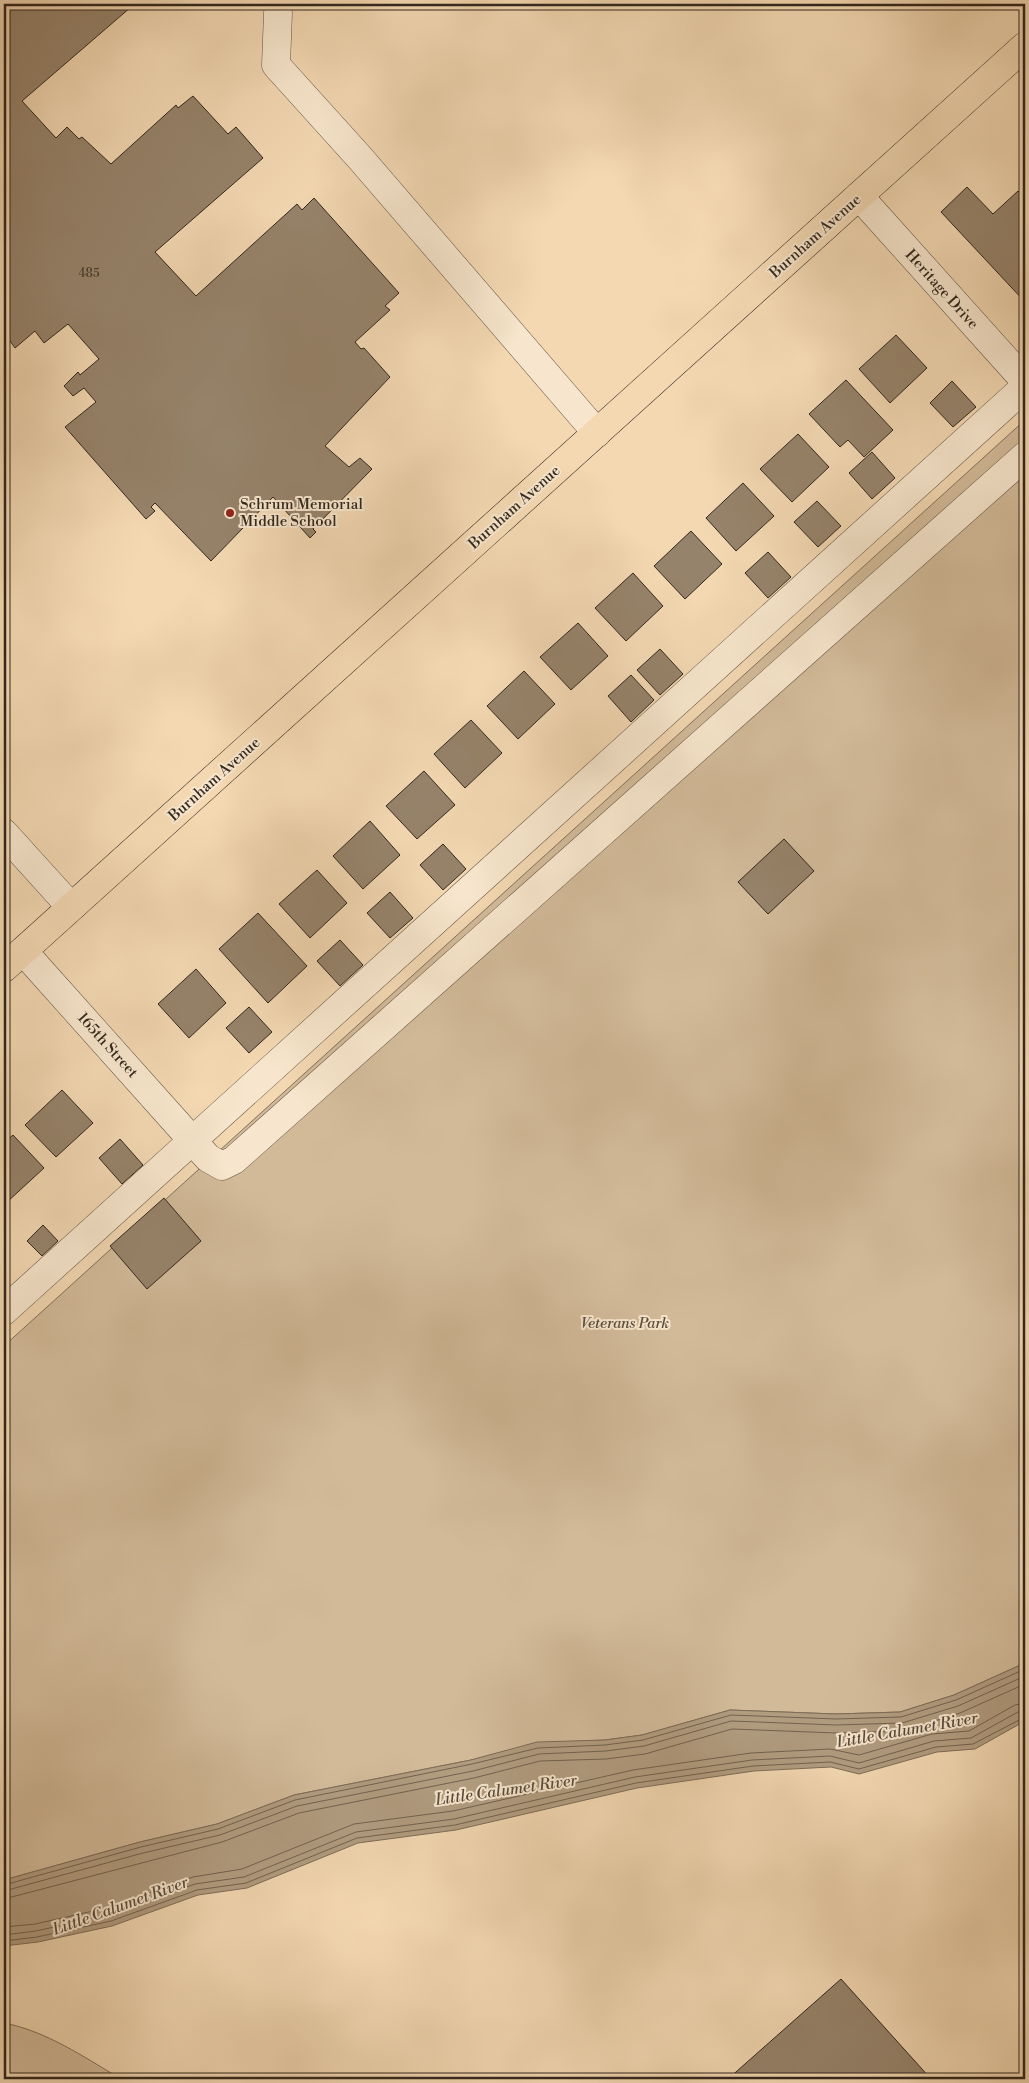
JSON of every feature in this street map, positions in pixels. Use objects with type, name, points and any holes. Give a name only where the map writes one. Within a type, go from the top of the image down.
[{"type":"main road","name":"Burnham Avenue","points":[[13,959],[1025,46]]},
{"type":"street","points":[[278,13],[276,65],[360,158],[597,432]]},
{"type":"street","name":"Heritage Drive","points":[[859,196],[1025,381]]},
{"type":"street","points":[[4,1311],[1025,387]]},
{"type":"street","name":"165th Street","points":[[13,959],[193,1140],[208,1158],[222,1166],[234,1160],[1025,456]]},
{"type":"street","points":[[4,833],[72,907]]},
{"type":"green space","name":"Veterans Park","points":[[1025,420],[1025,1663],[954,1695],[900,1712],[836,1714],[730,1710],[642,1735],[605,1740],[537,1743],[471,1760],[294,1795],[217,1824],[140,1842],[4,1880],[4,1346]]},
{"type":"green space","points":[[4,2023],[50,2038],[121,2079],[4,2079]]},
{"type":"water","name":"Little Calumet River","points":[[1025,1663],[1025,1721],[975,1749],[937,1752],[859,1774],[831,1767],[754,1771],[637,1788],[456,1830],[358,1843],[247,1888],[198,1895],[112,1926],[38,1942],[4,1946],[4,1880],[140,1842],[217,1824],[294,1795],[471,1760],[537,1742],[605,1740],[642,1735],[730,1710],[836,1714],[900,1712],[954,1695]]},
{"type":"building","points":[[4,4],[128,4],[131,7],[22,101],[56,138],[67,127],[79,139],[82,137],[111,164],[176,105],[178,108],[193,96],[228,134],[236,127],[263,158],[155,252],[196,296],[297,204],[302,210],[314,198],[399,293],[385,306],[390,310],[355,342],[361,349],[364,348],[390,377],[325,446],[349,467],[360,458],[372,469],[313,529],[316,532],[310,538],[273,497],[211,561],[155,503],[151,507],[155,511],[146,519],[65,427],[96,402],[84,388],[73,396],[64,386],[78,372],[80,375],[99,359],[68,324],[44,343],[35,331],[15,348],[4,332]]},
{"type":"building","points":[[967,187],[993,214],[1018,191],[1025,198],[1025,302],[941,212]]},
{"type":"building","points":[[896,335],[927,368],[890,403],[859,369]]},
{"type":"building","points":[[846,380],[893,430],[864,457],[848,440],[840,447],[809,414]]},
{"type":"building","points":[[952,381],[976,407],[953,427],[930,403]]},
{"type":"building","points":[[798,434],[829,467],[792,502],[760,469]]},
{"type":"building","points":[[872,452],[895,478],[872,499],[849,473]]},
{"type":"building","points":[[743,483],[774,516],[736,551],[706,518]]},
{"type":"building","points":[[817,501],[841,526],[818,547],[794,522]]},
{"type":"building","points":[[691,531],[722,564],[685,599],[654,566]]},
{"type":"building","points":[[768,552],[791,577],[768,598],[745,573]]},
{"type":"building","points":[[633,573],[663,606],[626,641],[595,608]]},
{"type":"building","points":[[578,623],[608,656],[571,690],[540,657]]},
{"type":"building","points":[[660,649],[683,674],[660,695],[637,670]]},
{"type":"building","points":[[524,671],[555,704],[518,739],[487,706]]},
{"type":"building","points":[[631,675],[654,700],[631,722],[608,696]]},
{"type":"building","points":[[471,720],[502,753],[465,788],[434,754]]},
{"type":"building","points":[[424,771],[455,805],[417,839],[386,806]]},
{"type":"building","points":[[370,821],[400,855],[363,889],[333,856]]},
{"type":"building","points":[[784,839],[814,871],[768,914],[738,882]]},
{"type":"building","points":[[443,844],[466,869],[443,890],[420,865]]},
{"type":"building","points":[[317,870],[347,903],[310,938],[279,904]]},
{"type":"building","points":[[390,892],[413,918],[390,938],[367,913]]},
{"type":"building","points":[[258,913],[307,966],[268,1003],[219,949]]},
{"type":"building","points":[[340,940],[363,965],[340,986],[317,961]]},
{"type":"building","points":[[196,969],[226,1003],[189,1038],[158,1004]]},
{"type":"building","points":[[249,1007],[272,1032],[249,1053],[226,1028]]},
{"type":"building","points":[[62,1090],[93,1123],[56,1157],[25,1125]]},
{"type":"building","points":[[13,1135],[44,1168],[6,1203],[4,1200],[4,1143]]},
{"type":"building","points":[[120,1139],[143,1165],[122,1184],[99,1158]]},
{"type":"building","points":[[164,1198],[201,1241],[147,1289],[110,1246]]},
{"type":"building","points":[[43,1225],[58,1241],[42,1256],[27,1241]]},
{"type":"building","points":[[841,1979],[931,2079],[728,2079]]},
{"type":"place","name":"Schrum Memorial Middle School","points":[[230,513]]}]
